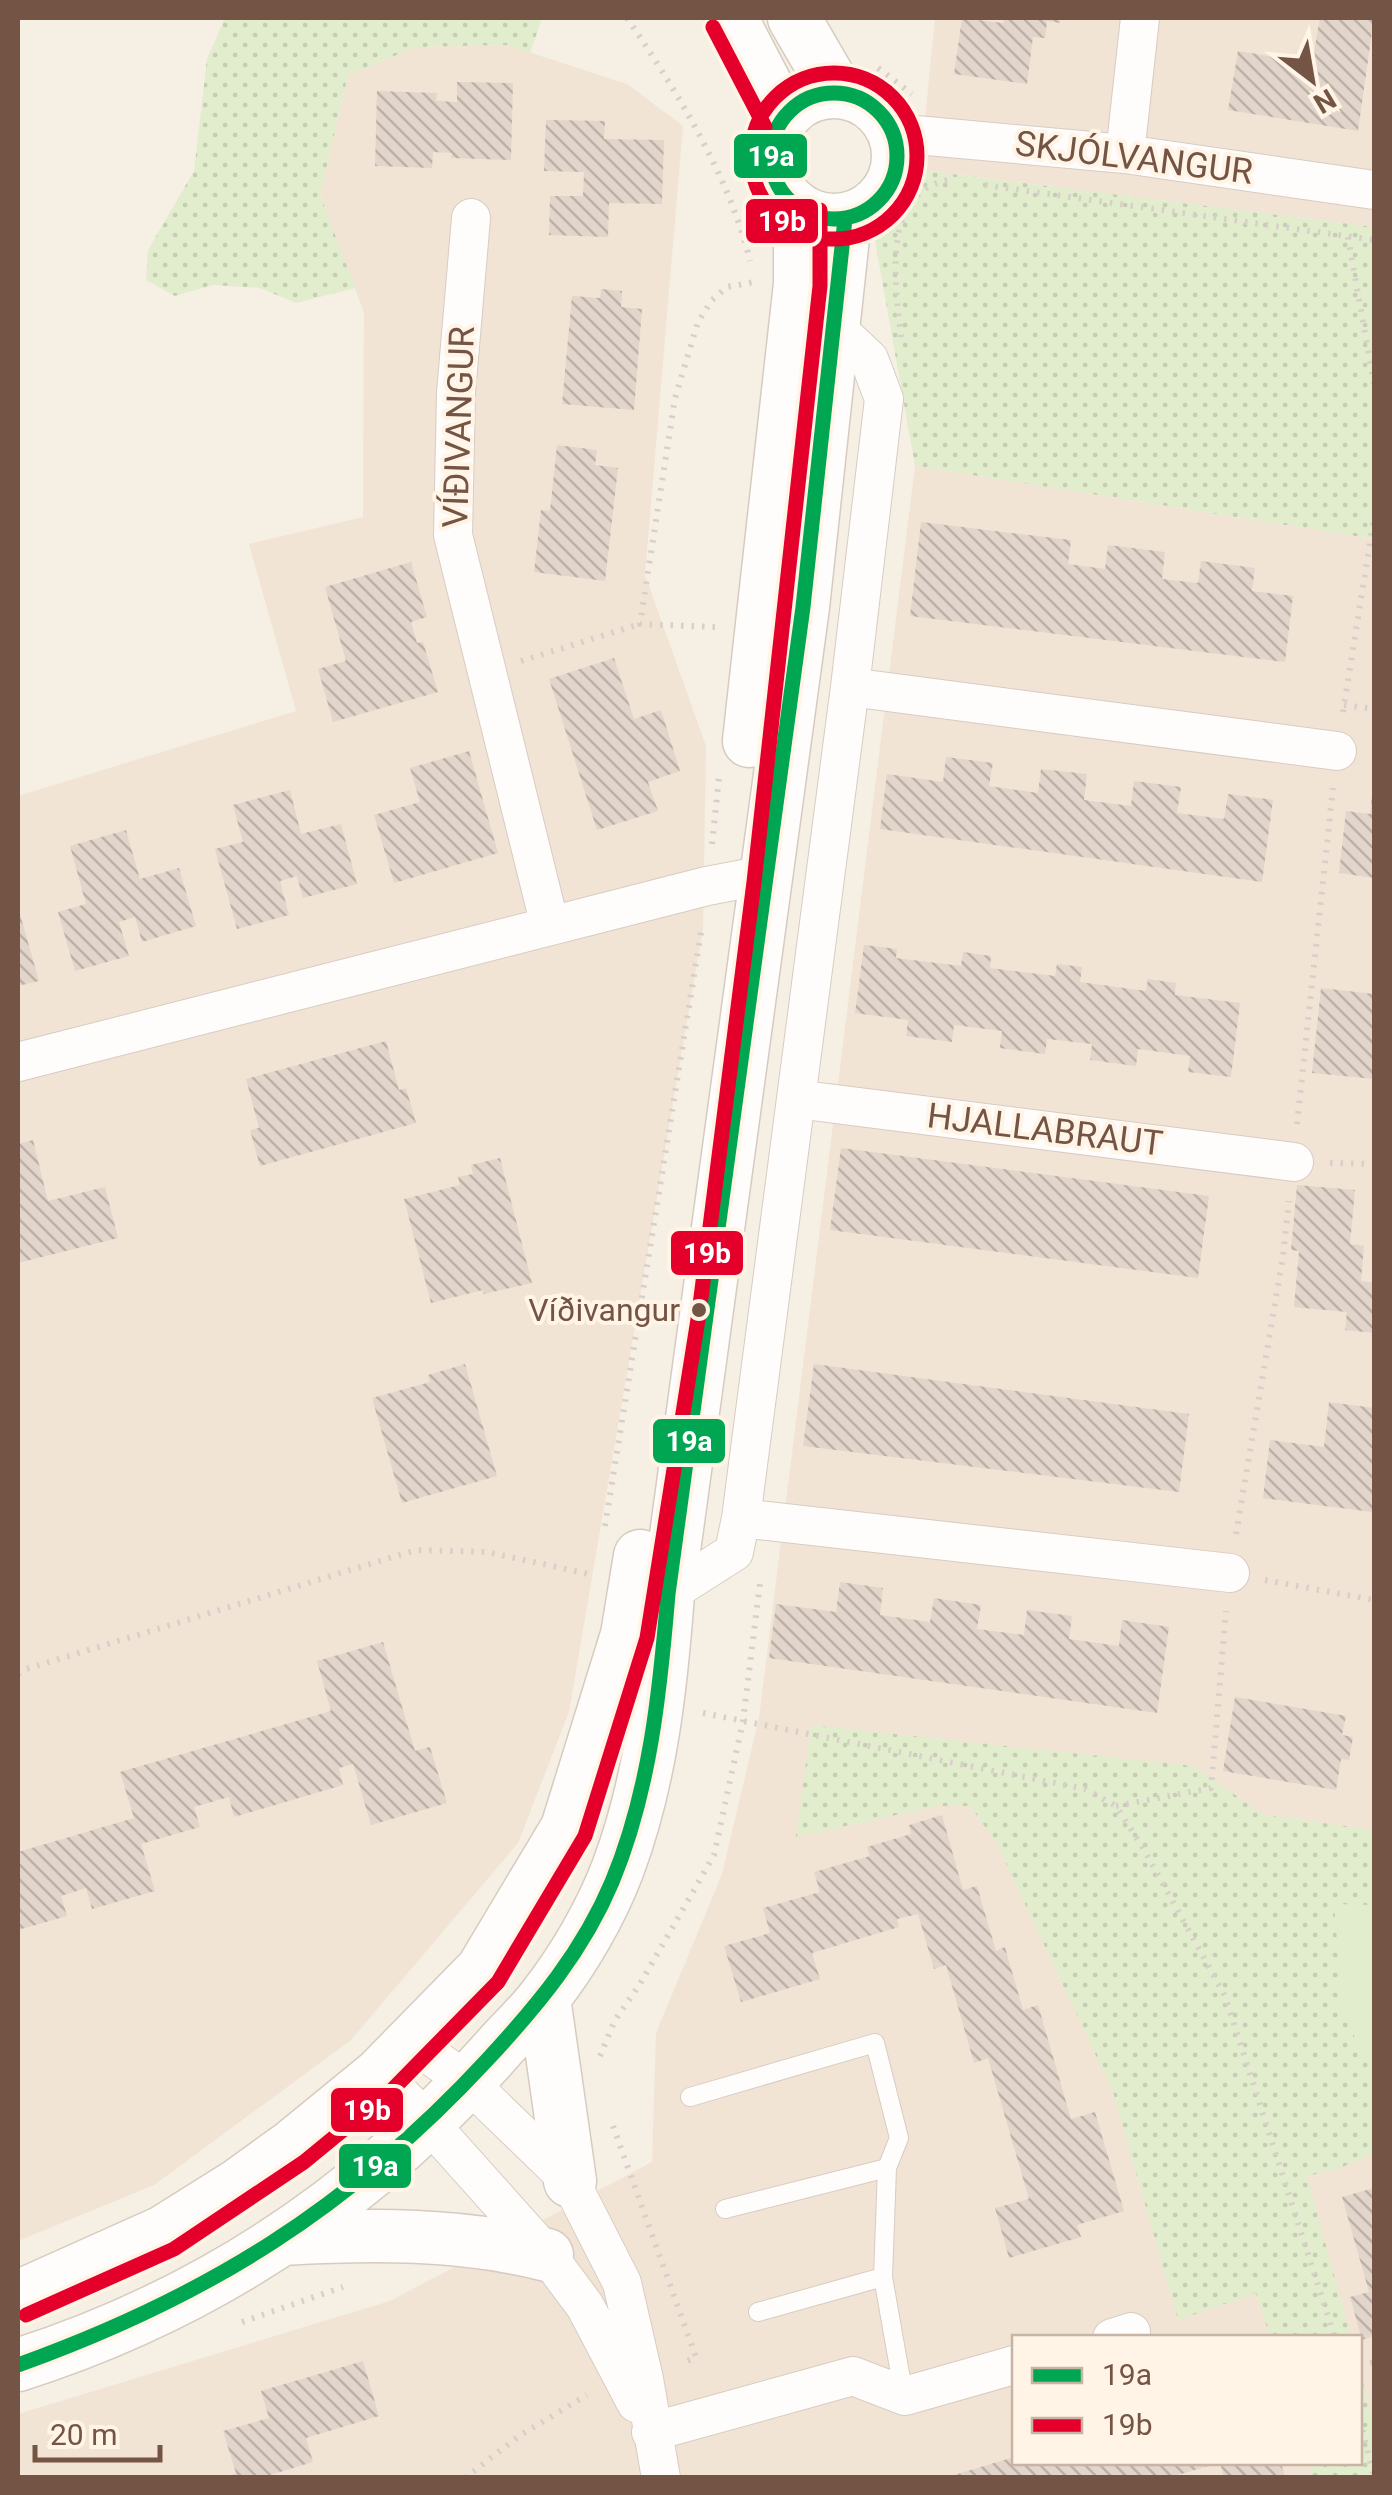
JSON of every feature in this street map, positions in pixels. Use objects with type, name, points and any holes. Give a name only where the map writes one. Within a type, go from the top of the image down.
[{"type":"main road","points":[[731,18],[783,118]]},
{"type":"main road","points":[[794,18],[837,92]]},
{"type":"main road","points":[[837,92],[852,94],[877,108],[894,132],[898,154],[895,177],[884,197],[866,212],[823,215],[784,196],[774,178],[770,158],[773,136],[783,118],[816,95],[837,92]]},
{"type":"main road","points":[[18,2297],[163,2232],[238,2185],[292,2146],[396,2058],[482,1970],[567,1828],[627,1635],[679,1310],[735,880],[803,607],[835,327],[823,215]]},
{"type":"main road","points":[[18,2365],[149,2316],[283,2239],[368,2177],[470,2084],[544,1998],[598,1911],[618,1869],[660,1704],[735,880],[800,284],[823,215]]},
{"type":"main road","points":[[544,1998],[570,2181]]},
{"type":"main road","points":[[283,2239],[408,2236],[497,2243],[547,2255]]},
{"type":"street","points":[[1125,154],[1140,18]]},
{"type":"street","name":"SKJÓLVANGUR","points":[[894,132],[1125,154],[1374,190]]},
{"type":"street","name":"VÍÐIVANGUR","points":[[471,218],[456,392],[453,535],[550,926]]},
{"type":"street","points":[[668,1594],[734,1552],[741,1518],[884,399],[868,359],[835,327]]},
{"type":"street","points":[[850,687],[1337,752]]},
{"type":"street","points":[[18,1062],[735,880]]},
{"type":"street","name":"HJALLABRAUT","points":[[796,1100],[1294,1162]]},
{"type":"street","points":[[741,1518],[1230,1573]]},
{"type":"street","points":[[396,2058],[470,2084],[570,2181],[622,2283],[661,2478]]},
{"type":"street","points":[[396,2058],[429,2123],[547,2255],[585,2306],[651,2432]]},
{"type":"street","points":[[651,2432],[854,2376],[904,2396],[1012,2366]]},
{"type":"lane","points":[[690,2098],[875,2043],[899,2138],[887,2168],[883,2277],[904,2396]]},
{"type":"lane","points":[[724,2209],[887,2168]]},
{"type":"lane","points":[[758,2312],[883,2277]]},
{"type":"path","points":[[627,18],[667,76],[708,154],[746,244],[755,282],[727,287],[712,300],[698,322],[675,398],[640,624]]},
{"type":"path","points":[[894,272],[907,210],[922,191],[934,184],[957,180]]},
{"type":"path","points":[[976,183],[1374,240]]},
{"type":"path","points":[[1348,236],[1374,384]]},
{"type":"path","points":[[488,671],[640,624],[718,627]]},
{"type":"path","points":[[1344,705],[1374,708]]},
{"type":"path","points":[[604,1537],[699,954],[735,880],[721,766]]},
{"type":"path","points":[[18,1674],[416,1550],[488,1552],[597,1576]]},
{"type":"path","points":[[1230,1573],[1374,1600]]},
{"type":"path","points":[[690,1711],[1084,1789],[1116,1806],[1225,1996],[1334,2335]]},
{"type":"path","points":[[228,2327],[346,2286]]},
{"type":"path","points":[[465,2478],[519,2436],[590,2394]]},
{"type":"path","points":[[1362,2428],[1374,2477]]},
{"type":"shaded area","points":[[935,18],[1374,18],[1374,227],[920,170]]},
{"type":"shaded area","points":[[507,45],[627,84],[683,126],[645,575],[706,746],[703,928],[569,1712],[518,1843],[351,2040],[154,2185],[18,2241],[18,796],[296,711],[249,544],[363,517],[364,313],[320,195],[348,75],[416,47]]},
{"type":"shaded area","points":[[915,466],[1374,539],[1374,2477],[18,2478],[18,2414],[390,2301],[652,2162],[656,2033],[722,1874],[759,1718]]},
{"type":"green space","points":[[225,18],[542,18],[530,53],[506,45],[416,47],[348,75],[320,195],[355,288],[296,303],[260,288],[213,285],[175,296],[146,280],[148,250],[194,171],[207,59]]},
{"type":"green space","points":[[920,170],[1374,227],[1374,539],[915,466],[874,235]]},
{"type":"green space","points":[[811,1725],[1194,1766],[1264,1815],[1374,1830],[1374,2153],[1338,2169],[1307,2176],[1350,2335],[1269,2335],[1256,2293],[1178,2320],[1113,2092],[996,1842],[970,1806],[937,1806],[796,1837]]},
{"type":"green space","points":[[1334,1904],[1374,1905],[1374,2075],[1343,2014]]},
{"type":"green space","points":[[1362,2378],[1374,2426],[1374,2477],[1313,2477],[1309,2465],[1362,2465]]},
{"type":"building","points":[[962,18],[1003,23],[1004,18],[1060,18],[1060,23],[1047,21],[1045,38],[1033,37],[1027,84],[954,74]]},
{"type":"building","points":[[1320,18],[1374,18],[1358,131],[1228,110],[1238,51],[1312,63]]},
{"type":"building","points":[[457,82],[513,83],[511,160],[451,158],[452,153],[433,152],[432,168],[375,166],[377,91],[437,93],[436,101],[457,102]]},
{"type":"building","points":[[546,120],[605,121],[604,139],[664,140],[662,204],[609,203],[608,237],[549,235],[550,196],[583,196],[584,172],[544,171]]},
{"type":"building","points":[[601,289],[622,291],[621,307],[642,309],[634,410],[562,404],[572,296],[600,298]]},
{"type":"building","points":[[557,445],[597,450],[595,465],[618,468],[605,581],[534,572],[541,510],[550,511]]},
{"type":"building","points":[[921,522],[1071,540],[1068,564],[1105,569],[1108,545],[1165,552],[1162,579],[1198,583],[1201,561],[1255,568],[1252,591],[1293,596],[1285,662],[910,616]]},
{"type":"building","points":[[411,562],[427,617],[411,622],[417,643],[423,642],[438,692],[333,722],[318,669],[346,661],[325,587]]},
{"type":"building","points":[[614,658],[634,719],[661,710],[680,771],[648,782],[658,811],[597,830],[549,679]]},
{"type":"building","points":[[469,751],[498,853],[394,883],[374,815],[420,802],[410,768]]},
{"type":"building","points":[[946,757],[993,763],[989,786],[1038,793],[1041,769],[1087,774],[1084,800],[1131,806],[1134,781],[1181,787],[1177,813],[1224,819],[1228,794],[1273,800],[1262,882],[880,829],[887,774],[943,782]]},
{"type":"building","points":[[290,790],[301,834],[341,824],[357,884],[303,898],[297,876],[280,881],[289,915],[237,929],[215,849],[243,842],[233,805]]},
{"type":"building","points":[[1372,795],[1374,878],[1339,873],[1346,811],[1370,814]]},
{"type":"building","points":[[126,830],[140,879],[179,868],[196,926],[142,942],[135,917],[119,922],[129,956],[75,971],[58,912],[86,904],[70,846]]},
{"type":"building","points":[[18,907],[39,981],[18,986]]},
{"type":"building","points":[[864,945],[897,949],[896,958],[961,966],[963,952],[991,956],[990,968],[1055,976],[1057,964],[1082,967],[1080,982],[1146,991],[1148,979],[1176,983],[1175,995],[1240,1003],[1231,1077],[1188,1072],[1190,1056],[1138,1049],[1136,1066],[1090,1060],[1092,1044],[1047,1039],[1045,1054],[1000,1048],[1002,1031],[954,1025],[952,1042],[906,1036],[908,1020],[855,1013]]},
{"type":"building","points":[[1321,988],[1374,994],[1374,1079],[1312,1073]]},
{"type":"building","points":[[386,1041],[399,1090],[406,1088],[416,1123],[260,1166],[250,1130],[259,1128],[246,1079]]},
{"type":"building","points":[[33,1140],[48,1201],[105,1187],[118,1238],[18,1263],[18,1144]]},
{"type":"building","points":[[841,1148],[1209,1196],[1198,1278],[830,1230]]},
{"type":"building","points":[[500,1158],[532,1283],[431,1303],[404,1199],[460,1185],[458,1177],[473,1174],[471,1165]]},
{"type":"building","points":[[1297,1185],[1355,1190],[1350,1244],[1364,1246],[1361,1281],[1374,1283],[1374,1333],[1345,1330],[1347,1312],[1294,1307],[1299,1251],[1291,1250]]},
{"type":"building","points":[[465,1364],[497,1476],[402,1503],[372,1398],[430,1382],[428,1375]]},
{"type":"building","points":[[814,1364],[1189,1414],[1179,1492],[803,1446]]},
{"type":"building","points":[[1329,1402],[1374,1408],[1372,1512],[1263,1498],[1270,1440],[1324,1447]]},
{"type":"building","points":[[840,1582],[883,1588],[880,1615],[930,1622],[934,1598],[981,1605],[977,1629],[1024,1635],[1027,1610],[1072,1616],[1069,1639],[1119,1646],[1122,1620],[1169,1627],[1157,1713],[769,1658],[776,1604],[836,1612]]},
{"type":"building","points":[[383,1642],[415,1751],[430,1747],[447,1803],[371,1825],[353,1764],[339,1768],[343,1785],[234,1817],[229,1797],[194,1807],[200,1827],[141,1844],[155,1891],[92,1909],[86,1888],[61,1896],[67,1916],[18,1930],[18,1852],[134,1818],[120,1772],[331,1711],[317,1661]]},
{"type":"building","points":[[1235,1697],[1346,1716],[1342,1735],[1353,1737],[1349,1760],[1341,1759],[1336,1790],[1223,1771]]},
{"type":"building","points":[[942,1815],[963,1890],[977,1886],[996,1951],[1005,1947],[1023,2010],[1038,2005],[1071,2119],[1095,2112],[1124,2211],[1077,2225],[1081,2237],[1009,2258],[995,2208],[1029,2199],[988,2058],[974,2063],[946,1965],[934,1969],[918,1914],[897,1919],[899,1927],[812,1953],[820,1979],[741,2002],[724,1946],[770,1933],[763,1908],[820,1892],[814,1872],[870,1856],[867,1847],[911,1834],[909,1825]]},
{"type":"building","points":[[1374,2188],[1374,2336],[1362,2340],[1350,2297],[1369,2292],[1342,2197]]},
{"type":"building","points":[[363,2361],[379,2416],[306,2438],[313,2462],[260,2478],[225,2478],[236,2473],[223,2431],[269,2418],[261,2391]]},
{"type":"building","points":[[1012,2458],[1012,2465],[1208,2466],[1168,2478],[944,2478]]},
{"type":"building","points":[[1221,2465],[1282,2465],[1285,2478],[1224,2478]]},
{"type":"transit line","name":"19b","points":[[713,27],[765,127]]},
{"type":"transit line","name":"19b","points":[[834,73],[866,79],[893,97],[911,124],[917,156],[911,188],[893,215],[866,233],[834,239],[802,233],[775,215],[757,188],[751,156],[757,124],[775,97],[802,79],[834,73]]},
{"type":"transit line","name":"19a","points":[[834,93],[858,97],[879,111],[893,132],[897,156],[893,180],[879,201],[858,215],[834,219],[810,215],[789,201],[775,180],[771,156],[775,132],[789,111],[810,97],[834,93]]},
{"type":"transit line","name":"19b","points":[[26,2315],[174,2249],[304,2162],[393,2089],[498,1982],[585,1836],[647,1638],[699,1313],[754,882],[820,286],[820,210]]},
{"type":"transit line","name":"19a","points":[[18,2365],[87,2338],[213,2278],[328,2204],[382,2161],[487,2060],[541,1998],[573,1954],[612,1882],[636,1812],[657,1704],[668,1594],[803,607],[845,219]]},
{"type":"place","name":"Víðivangur","points":[[699,1310]]}]
